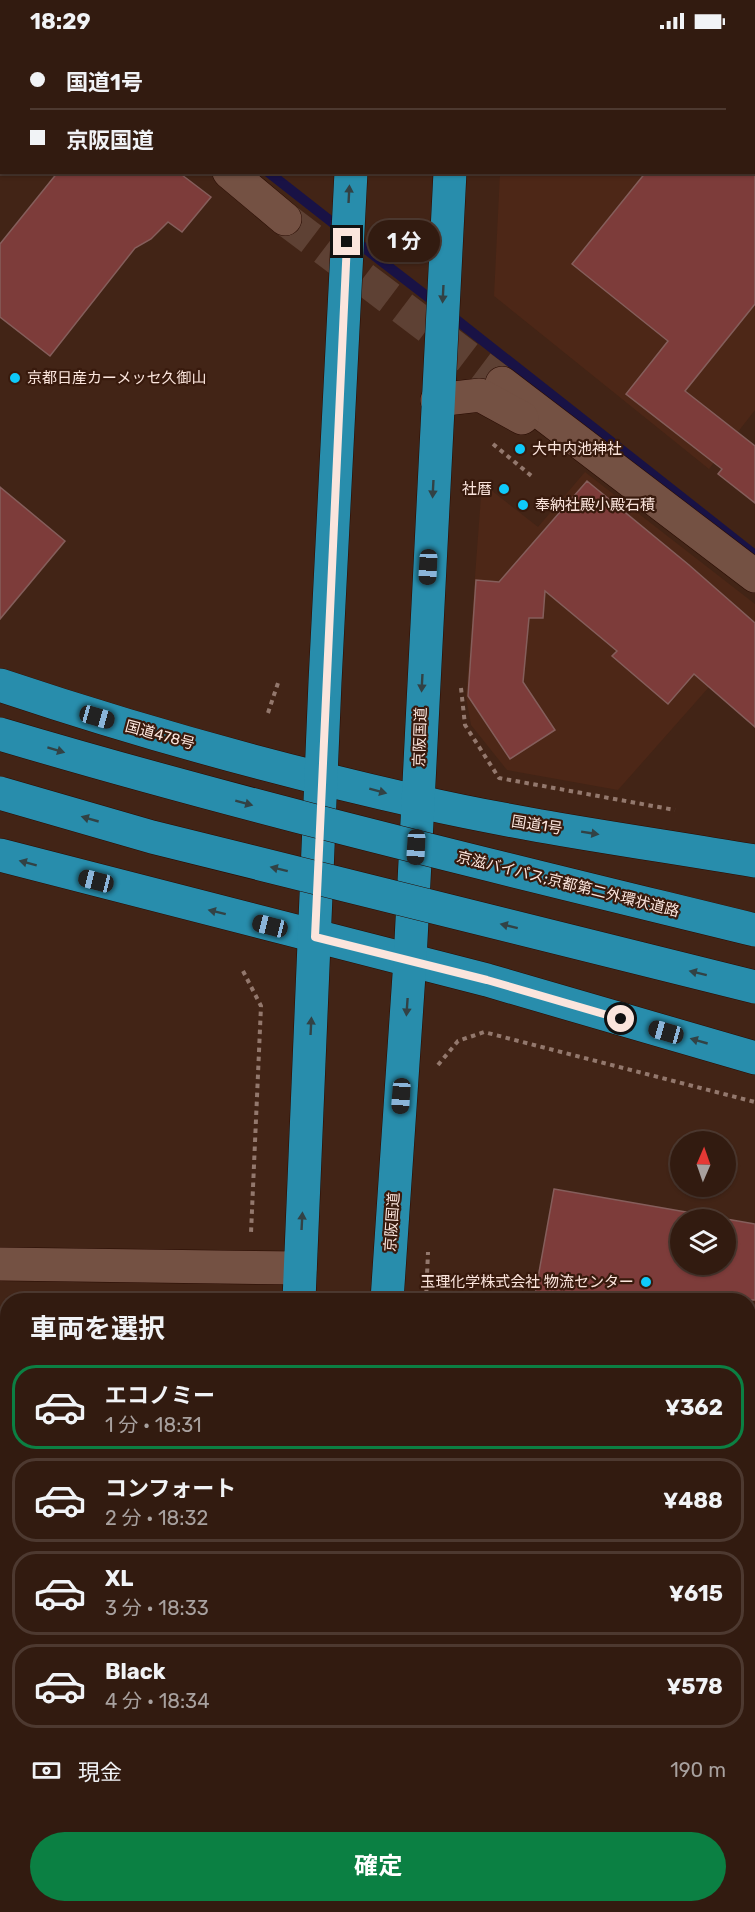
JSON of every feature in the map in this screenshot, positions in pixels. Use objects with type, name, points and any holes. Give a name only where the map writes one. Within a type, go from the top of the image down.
[{"type":"highway","points":[[299,1293],[351,174]]},
{"type":"highway","name":"京阪国道","points":[[387,1293],[410,960],[450,174]]},
{"type":"highway","name":"国道478号","points":[[0,685],[97,717],[322,777]]},
{"type":"highway","name":"京滋バイパス;京都第二外環状道路","points":[[0,734],[164,782],[395,842],[755,930]]},
{"type":"highway","name":"国道1号","points":[[322,777],[418,802],[497,818],[755,861]]},
{"type":"highway","points":[[0,793],[152,837],[755,987]]},
{"type":"highway","points":[[395,842],[755,908]]},
{"type":"highway","points":[[0,855],[410,960],[755,1058]]},
{"type":"street","points":[[231,174],[285,219]]},
{"type":"street","points":[[502,383],[755,576]]},
{"type":"street","points":[[437,400],[480,395],[565,442],[591,451]]},
{"type":"street","points":[[0,1264],[300,1268]]},
{"type":"path","points":[[501,451],[534,478]]},
{"type":"path","points":[[268,713],[279,680]]},
{"type":"path","points":[[461,688],[465,725],[500,778],[685,812]]},
{"type":"path","points":[[243,971],[261,1006],[250,1267]]},
{"type":"path","points":[[437,1074],[438,1064],[458,1041],[484,1032],[755,1102]]},
{"type":"path","points":[[426,1293],[428,1244]]},
{"type":"shaded area","points":[[500,174],[755,174],[755,410],[709,469],[494,296]]},
{"type":"shaded area","points":[[585,472],[755,604],[755,635],[618,790],[507,770],[471,725],[466,697],[482,483],[538,527]]},
{"type":"building","points":[[56,174],[181,174],[211,197],[182,232],[168,222],[151,239],[135,248],[50,356],[0,317],[0,244]]},
{"type":"building","points":[[644,174],[755,174],[755,304],[685,391],[755,446],[755,503],[718,474],[722,469],[626,394],[668,341],[572,264]]},
{"type":"building","points":[[587,481],[755,623],[755,727],[694,674],[668,704],[612,656],[617,651],[545,591],[543,618],[529,618],[523,682],[555,730],[510,759],[468,696],[476,580],[499,582]]},
{"type":"building","points":[[0,487],[65,541],[0,619]]},
{"type":"building","name":"玉理化学株式会社 物流センター","points":[[554,1189],[670,1209],[670,1275],[736,1275],[736,1221],[755,1224],[755,1293],[535,1293]]},
{"type":"waterway","points":[[271,174],[342,230]]},
{"type":"waterway","points":[[354,240],[437,304]]},
{"type":"waterway","points":[[449,314],[755,555]]},
{"type":"tunnel","points":[[285,219],[502,383]]},
{"type":"place","name":"京都日産カーメッセ久御山","points":[[15,378]]},
{"type":"place","name":"大中内池神社","points":[[520,449]]},
{"type":"place","name":"社暦","points":[[504,489]]},
{"type":"place","name":"奉納社殿小殿石積","points":[[523,505]]},
{"type":"place","name":"玉理化学株式会社 物流センター","points":[[646,1282]]},
{"type":"route","points":[[347,242],[315,937],[487,980],[621,1019]]}]
